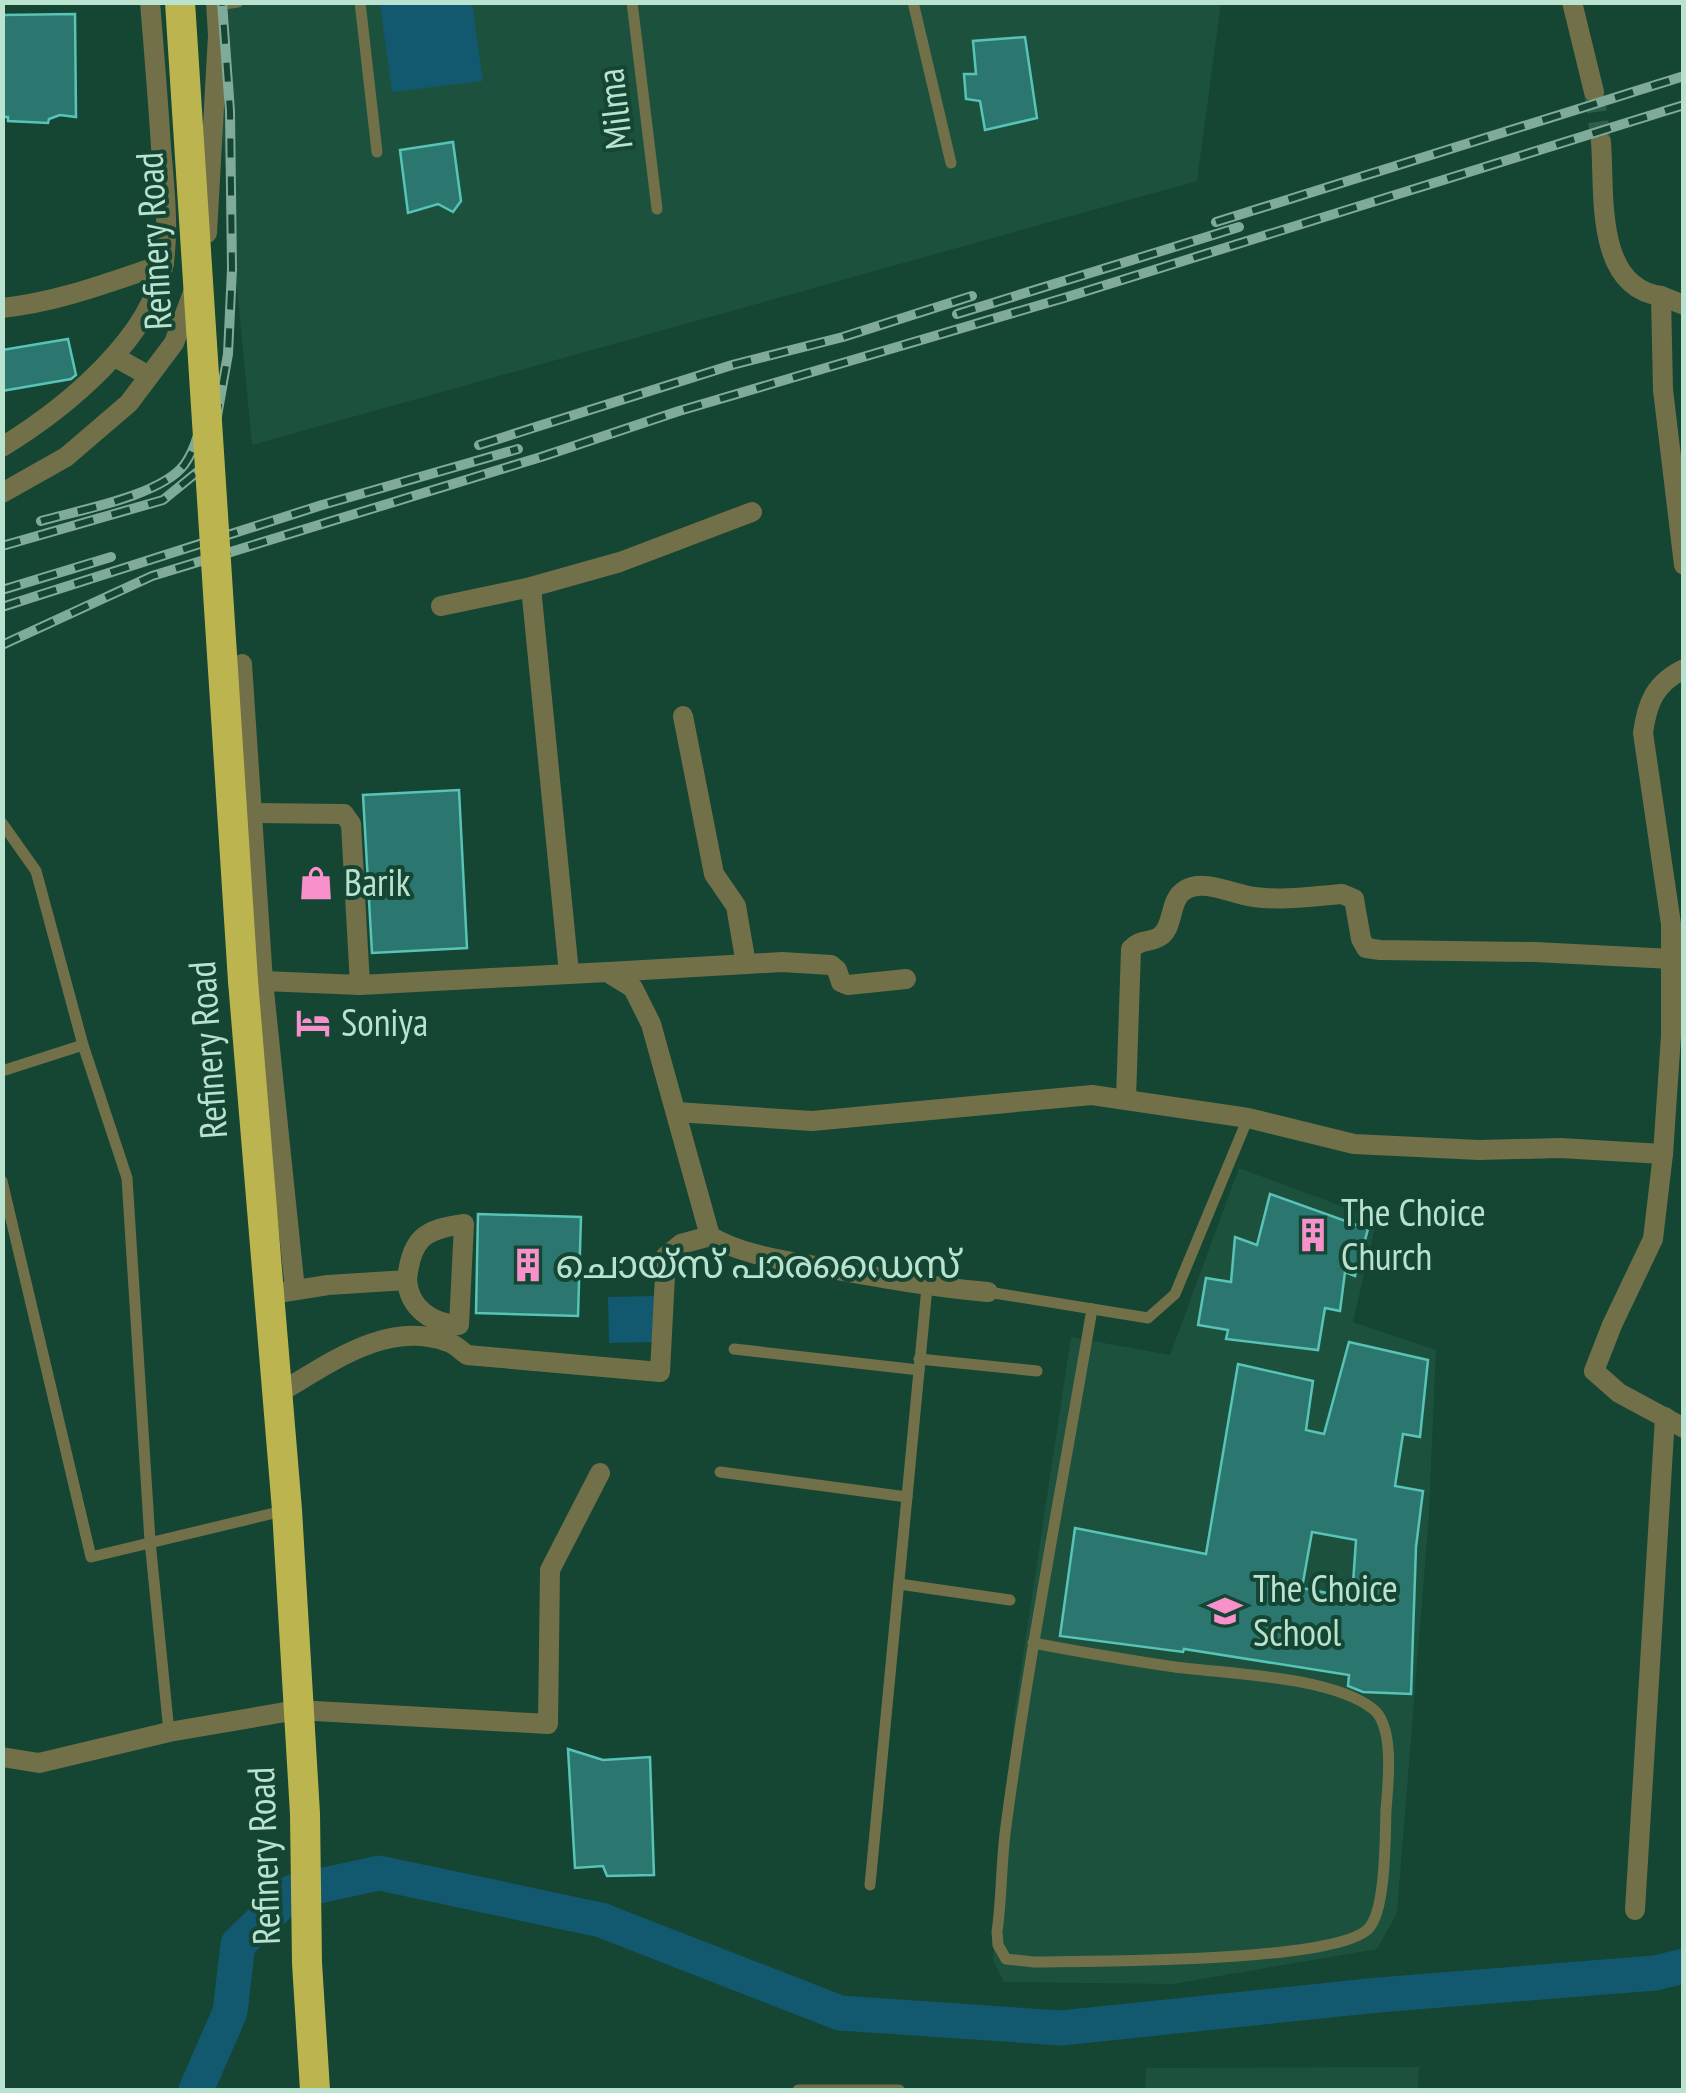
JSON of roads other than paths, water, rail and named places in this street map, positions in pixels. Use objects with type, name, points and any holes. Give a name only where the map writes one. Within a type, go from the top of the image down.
[{"type":"highway","name":"Refinery Road","points":[[180,2],[211,515],[262,1228],[281,1292],[277,1394],[305,1814],[307,1964],[315,2090]]},
{"type":"street","points":[[2,448],[75,396],[115,356],[146,308],[164,264],[165,199],[150,2]]},
{"type":"street","points":[[1572,2],[1594,92]]},
{"type":"street","points":[[2,493],[66,458],[129,403],[174,344],[205,261],[218,36],[224,3]]},
{"type":"street","points":[[1602,142],[1609,240],[1616,266],[1628,283],[1684,304]]},
{"type":"street","points":[[2,308],[76,295],[164,264]]},
{"type":"street","points":[[1661,296],[1662,390],[1684,565]]},
{"type":"street","points":[[115,356],[150,376]]},
{"type":"street","points":[[440,606],[531,587],[620,562],[752,512]]},
{"type":"street","points":[[531,587],[569,973]]},
{"type":"street","points":[[242,664],[281,1292],[407,1280]]},
{"type":"street","points":[[1635,1910],[1674,1422],[1619,1393],[1594,1372],[1653,1240],[1676,1060],[1666,882],[1643,733],[1647,704],[1666,678],[1684,670]]},
{"type":"street","points":[[683,716],[714,874],[736,906],[746,964]]},
{"type":"street","points":[[252,813],[344,814],[352,824],[360,985]]},
{"type":"street","points":[[1126,1099],[1131,949],[1138,942],[1158,938],[1164,932],[1178,895],[1190,886],[1256,898],[1342,894],[1354,899],[1360,939],[1366,948],[1672,958]]},
{"type":"street","points":[[263,982],[360,985],[746,964],[830,965],[837,970],[841,982],[848,985],[906,978]]},
{"type":"street","points":[[606,972],[633,988],[651,1024],[710,1236],[729,1247],[927,1286],[988,1292]]},
{"type":"street","points":[[676,1112],[812,1121],[1092,1095],[1248,1118],[1354,1144],[1663,1154]]},
{"type":"street","points":[[464,1224],[459,1325],[446,1325],[418,1308],[409,1295],[407,1280],[412,1252],[422,1238],[442,1226],[464,1224]]},
{"type":"street","points":[[277,1394],[364,1345],[404,1336],[447,1342],[468,1355],[660,1372],[666,1256],[682,1244],[710,1236]]},
{"type":"street","points":[[2,1757],[39,1763],[169,1732],[298,1718],[548,1724],[550,1570],[600,1473]]},
{"type":"lane","points":[[360,2],[377,152]]},
{"type":"lane","name":"Milma","points":[[632,2],[657,209]]},
{"type":"lane","points":[[912,2],[951,163]]},
{"type":"lane","points":[[2,823],[36,871],[83,1045],[128,1178],[150,1542],[169,1732]]},
{"type":"lane","points":[[2,1072],[83,1045]]},
{"type":"lane","points":[[988,1292],[1148,1318],[1175,1294],[1248,1118]]},
{"type":"lane","points":[[2,1182],[91,1557],[286,1510]]},
{"type":"lane","points":[[870,1884],[927,1286]]},
{"type":"lane","points":[[1033,1643],[1306,1684],[1334,1690],[1374,1708],[1384,1722],[1388,1764],[1380,1895],[1376,1920],[1366,1932],[1328,1945],[1210,1959],[1006,1959],[997,1936],[1005,1832],[1033,1643],[1092,1309]]},
{"type":"lane","points":[[734,1349],[1037,1371]]},
{"type":"lane","points":[[720,1472],[907,1497]]},
{"type":"lane","points":[[899,1584],[1010,1600]]},
{"type":"lane","points":[[798,2090],[899,2090]]},
{"type":"water","points":[[472,3],[483,81],[392,92],[380,4]]},
{"type":"water","points":[[654,1296],[655,1342],[609,1343],[608,1297]]},
{"type":"waterway","points":[[196,2090],[230,2012],[238,1944],[292,1892],[379,1873],[601,1920],[840,2013],[1061,2028],[1378,1995],[1655,1973],[1684,1966]]},
{"type":"tunnel","points":[[1594,92],[1601,142]]},
{"type":"railway","points":[[2,546],[163,500],[201,469],[211,450],[228,354],[232,269],[230,111],[222,2]]},
{"type":"railway","points":[[1216,222],[1684,76]]},
{"type":"railway","points":[[2,645],[152,576],[1684,105]]},
{"type":"railway","points":[[957,314],[1239,227]]},
{"type":"railway","points":[[479,445],[732,365],[843,337],[972,296]]},
{"type":"railway","points":[[41,521],[118,500],[173,476],[191,453],[204,415]]},
{"type":"railway","points":[[2,607],[322,505],[518,449]]},
{"type":"railway","points":[[2,590],[111,557]]},
{"type":"place","name":"Barik","points":[[316,883]]},
{"type":"place","name":"Soniya","points":[[313,1023]]},
{"type":"place","name":"The Choice Church","points":[[1313,1235]]},
{"type":"place","name":"ചൊയ്സ് പാരഡൈസ്","points":[[528,1265]]},
{"type":"place","name":"The Choice School","points":[[1225,1611]]}]
